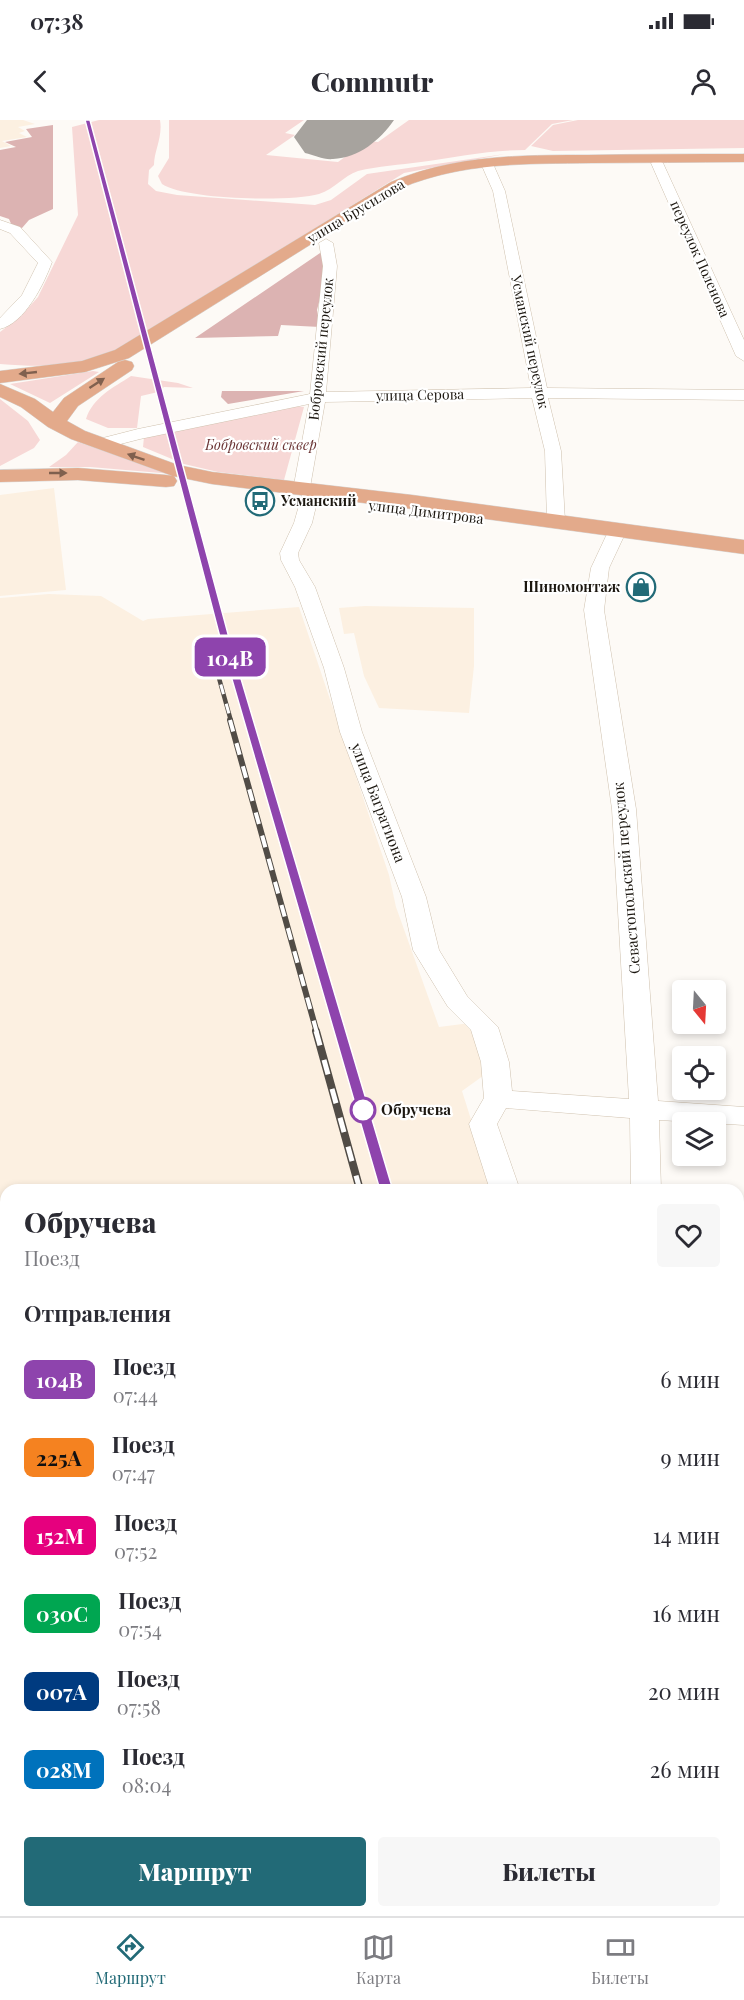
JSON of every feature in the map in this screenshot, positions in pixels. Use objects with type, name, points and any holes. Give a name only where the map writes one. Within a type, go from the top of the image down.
[{"type":"main road","name":"улица Брусилова","points":[[0,376],[85,366],[122,354],[396,185],[430,172],[483,163],[530,159],[744,160]]},
{"type":"main road","name":"улица Брусилова","points":[[56,424],[71,402],[86,391],[326,243],[410,185],[441,174],[488,166],[744,160]]},
{"type":"main road","name":"улица Димитрова","points":[[0,390],[37,408],[56,424],[101,444],[173,470],[305,494],[744,554]]},
{"type":"main road","name":"улица Димитрова","points":[[0,475],[47,451],[60,433],[56,424]]},
{"type":"main road","name":"улица Димитрова","points":[[0,475],[91,474],[305,494],[401,500],[744,547]]},
{"type":"street","name":"переулок Поленова","points":[[657,163],[744,356]]},
{"type":"street","name":"Усманский переулок","points":[[488,166],[499,191],[538,383],[538,393],[543,404],[553,452],[556,521]]},
{"type":"street","points":[[0,224],[15,230],[45,262],[29,297],[15,314],[0,325]]},
{"type":"street","name":"Бобровский переулок","points":[[305,494],[318,397],[330,266],[326,243]]},
{"type":"street","name":"улица Серова","points":[[101,444],[138,434],[318,397],[538,393],[744,395]]},
{"type":"street","name":"улица Багратиона","points":[[305,494],[303,523],[289,554],[290,560],[305,587],[334,668],[351,732],[414,897],[426,950],[457,1001],[484,1027],[495,1062],[498,1098]]},
{"type":"street","name":"Севастопольский переулок","points":[[615,536],[600,568],[594,610],[624,809],[644,1110],[646,1184]]},
{"type":"street","points":[[503,1184],[483,1124],[498,1098],[744,1116]]},
{"type":"shaded area","points":[[0,120],[23,120],[35,124],[18,127],[25,131],[19,133],[27,137],[2,141],[11,146],[0,148]]},
{"type":"shaded area","points":[[53,125],[53,209],[29,220],[22,228],[12,226],[9,219],[0,216],[0,150],[16,147],[5,142],[32,137],[26,129]]},
{"type":"shaded area","points":[[323,251],[332,252],[317,310],[320,327],[281,325],[278,336],[195,338]]},
{"type":"shaded area","points":[[222,391],[304,391],[228,404],[221,397]]},
{"type":"shaded area","points":[[54,488],[66,590],[0,596],[0,495]]},
{"type":"shaded area","points":[[49,594],[101,596],[143,621],[299,607],[389,875],[396,907],[439,1027],[486,1021],[501,1063],[462,1091],[491,1184],[0,1184],[0,598]]},
{"type":"shaded area","points":[[365,606],[474,608],[474,666],[469,713],[379,708],[364,676],[354,633],[344,634],[339,608]]},
{"type":"green space","points":[[99,120],[160,120],[154,165],[149,170],[148,184],[156,191],[177,195],[315,205],[331,200],[367,174],[505,154],[404,173],[129,344],[112,352],[66,364],[35,366],[0,364],[0,332],[21,316],[38,297],[78,215],[72,127]]},
{"type":"green space","points":[[169,120],[304,120],[285,133],[295,135],[266,155],[338,162],[367,141],[378,142],[409,120],[573,120],[552,124],[525,150],[486,152],[366,169],[353,173],[319,194],[263,199],[193,193],[162,184],[158,176],[169,158]]},
{"type":"green space","points":[[578,120],[744,120],[744,148],[553,151],[531,146],[553,125]]},
{"type":"green space","points":[[99,372],[50,403],[10,384]]},
{"type":"green space","points":[[131,376],[178,383],[193,388],[164,387],[158,392],[141,396],[137,428],[108,428],[86,419],[89,411],[99,399]]},
{"type":"green space","points":[[0,399],[28,421],[40,440],[34,448],[0,466]]},
{"type":"green space","name":"Бобровский сквер","points":[[296,406],[304,407],[284,480],[218,472],[184,464],[143,447],[144,437]]},
{"type":"green space","points":[[78,442],[173,474],[90,467],[49,467],[66,455]]},
{"type":"runway","points":[[332,137],[357,120]]},
{"type":"railway","points":[[226,644],[249,721]]},
{"type":"railway","points":[[210,646],[231,721]]},
{"type":"railway","points":[[230,720],[317,1033]]},
{"type":"railway","points":[[248,720],[340,1033]]},
{"type":"railway","points":[[316,1031],[358,1184]]},
{"type":"railway","points":[[339,1031],[384,1184]]},
{"type":"train","name":"104В","points":[[88,120],[226,645],[384,1184]]},
{"type":"place","name":"Усманский","points":[[260,501]]},
{"type":"place","name":"Шиномонтаж","points":[[641,587]]},
{"type":"place","name":"Обручева","points":[[363,1110]]}]
